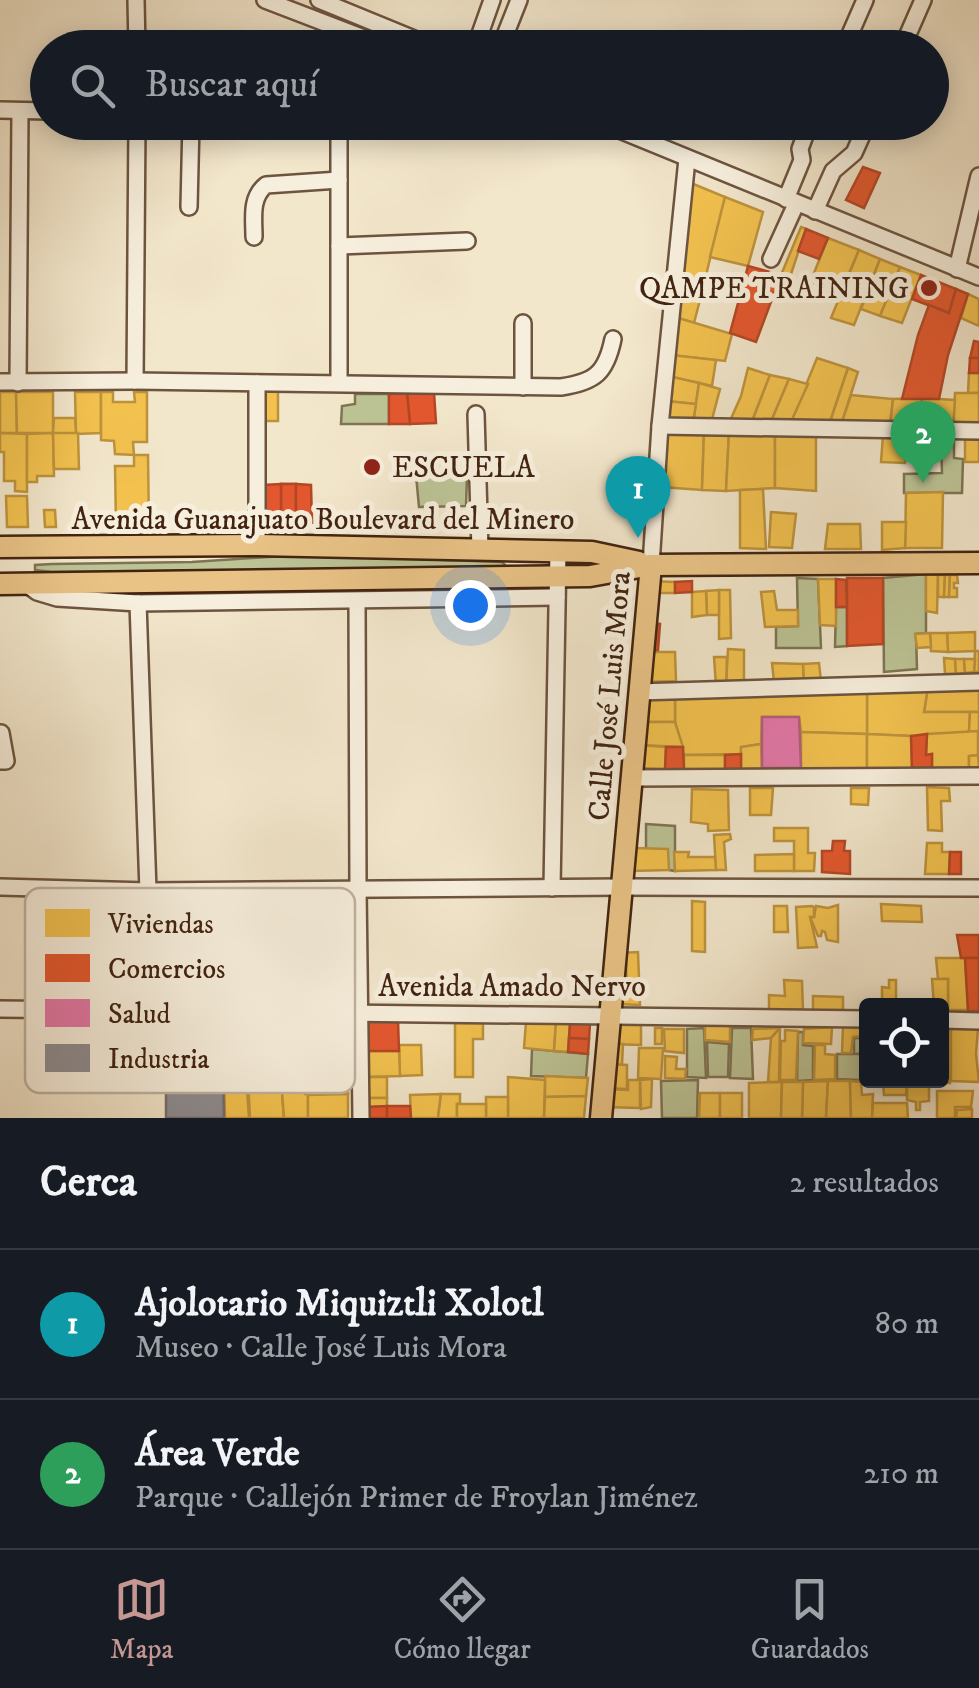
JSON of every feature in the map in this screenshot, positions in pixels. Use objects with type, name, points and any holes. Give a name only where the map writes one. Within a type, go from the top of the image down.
[{"type":"main road","points":[[26,584],[21,567],[33,557],[170,555],[230,546]]},
{"type":"main road","name":"Avenida Guanajuato Boulevard del Minero","points":[[0,547],[558,551],[592,552],[651,565]]},
{"type":"main road","points":[[651,565],[979,563]]},
{"type":"main road","name":"Avenida Guanajuato Boulevard del Minero","points":[[0,584],[558,586],[651,565]]},
{"type":"main road","name":"Calle José Luis Mora","points":[[600,1118],[651,565]]},
{"type":"street","points":[[136,0],[136,30]]},
{"type":"street","points":[[265,0],[341,30]]},
{"type":"street","points":[[318,0],[392,30]]},
{"type":"street","points":[[481,30],[492,0]]},
{"type":"street","points":[[507,30],[519,0]]},
{"type":"street","points":[[852,30],[866,0]]},
{"type":"street","points":[[910,30],[924,0]]},
{"type":"street","points":[[0,110],[30,111]]},
{"type":"street","points":[[18,383],[20,111]]},
{"type":"street","points":[[135,381],[137,140]]},
{"type":"street","points":[[189,207],[191,140]]},
{"type":"street","points":[[339,140],[339,383]]},
{"type":"street","points":[[642,140],[979,277]]},
{"type":"street","points":[[772,258],[791,202],[803,140]]},
{"type":"street","points":[[814,211],[833,172],[854,153],[860,140]]},
{"type":"street","name":"Calle José Luis Mora","points":[[651,565],[686,159]]},
{"type":"street","points":[[802,160],[833,172]]},
{"type":"street","points":[[957,269],[979,176]]},
{"type":"street","points":[[254,237],[257,192],[266,186],[339,180]]},
{"type":"street","points":[[339,246],[467,241]]},
{"type":"street","points":[[523,322],[523,387]]},
{"type":"street","points":[[0,382],[523,387],[580,384],[603,370],[613,339]]},
{"type":"street","points":[[257,383],[257,546]]},
{"type":"street","points":[[476,414],[480,550]]},
{"type":"street","points":[[660,426],[979,431]]},
{"type":"street","points":[[552,888],[558,551]]},
{"type":"street","points":[[26,584],[57,598],[138,602],[357,601],[558,586]]},
{"type":"street","points":[[357,601],[361,1118]]},
{"type":"street","points":[[138,602],[148,888]]},
{"type":"street","points":[[638,692],[979,682]]},
{"type":"street","points":[[1,733],[3,761]]},
{"type":"street","points":[[633,778],[979,776]]},
{"type":"street","points":[[0,887],[55,888]]},
{"type":"street","points":[[355,889],[979,888]]},
{"type":"street","name":"Avenida Amado Nervo","points":[[0,1009],[25,1009]]},
{"type":"street","name":"Avenida Amado Nervo","points":[[355,1012],[859,1018]]},
{"type":"street","points":[[949,1020],[979,1020]]},
{"type":"green space","points":[[355,394],[389,394],[389,424],[341,424],[342,406],[355,404]]},
{"type":"green space","points":[[941,437],[954,437],[954,458],[963,459],[962,493],[904,493],[904,474],[942,473]]},
{"type":"green space","points":[[416,475],[467,477],[466,506],[419,507]]},
{"type":"green space","points":[[299,555],[505,565],[35,570],[35,565],[52,564],[192,562]]},
{"type":"green space","points":[[926,574],[926,633],[916,634],[917,669],[884,672],[883,578]]},
{"type":"green space","points":[[797,578],[818,579],[821,648],[776,648],[776,627],[798,626]]},
{"type":"green space","points":[[836,607],[847,607],[847,646],[835,647]]},
{"type":"green space","points":[[646,824],[675,826],[675,871],[646,848]]},
{"type":"green space","points":[[704,1028],[706,1078],[687,1077],[687,1029]]},
{"type":"green space","points":[[732,1028],[751,1028],[753,1079],[730,1078]]},
{"type":"green space","points":[[798,1032],[803,1032],[803,1045],[813,1046],[813,1080],[797,1081]]},
{"type":"green space","points":[[854,1038],[859,1038],[859,1054],[855,1054],[859,1054],[859,1080],[837,1079],[837,1054],[854,1054]]},
{"type":"green space","points":[[707,1042],[729,1044],[728,1077],[708,1077]]},
{"type":"green space","points":[[532,1049],[588,1054],[586,1078],[531,1076]]},
{"type":"green space","points":[[698,1080],[697,1118],[662,1118],[661,1081]]},
{"type":"building: Viviendas","points":[[691,183],[725,197],[701,296],[679,289]]},
{"type":"building: Viviendas","points":[[725,197],[763,212],[748,266],[710,257]]},
{"type":"building: Viviendas","points":[[801,227],[806,229],[790,277],[781,275]]},
{"type":"building: Viviendas","points":[[828,238],[859,250],[840,294],[810,283]]},
{"type":"building: Viviendas","points":[[859,250],[880,259],[854,325],[831,318]]},
{"type":"building: Viviendas","points":[[880,259],[900,267],[880,316],[861,309]]},
{"type":"building: Viviendas","points":[[900,267],[921,275],[902,323],[880,316]]},
{"type":"building: Viviendas","points":[[679,289],[701,296],[694,323],[675,317]]},
{"type":"building: Viviendas","points":[[968,294],[979,299],[979,326],[961,318]]},
{"type":"building: Viviendas","points":[[675,317],[732,334],[725,361],[671,355]]},
{"type":"building: Viviendas","points":[[671,355],[716,360],[712,386],[668,376]]},
{"type":"building: Viviendas","points":[[817,358],[848,368],[829,425],[790,424]]},
{"type":"building: Viviendas","points":[[748,368],[770,375],[751,424],[729,423],[741,396]]},
{"type":"building: Viviendas","points":[[848,368],[858,372],[841,425],[829,425]]},
{"type":"building: Viviendas","points":[[969,373],[979,373],[979,393],[968,393]]},
{"type":"building: Viviendas","points":[[770,375],[789,379],[770,424],[751,424]]},
{"type":"building: Viviendas","points":[[668,376],[699,383],[696,404],[666,401]]},
{"type":"building: Viviendas","points":[[789,379],[808,384],[790,424],[770,424]]},
{"type":"building: Viviendas","points":[[699,383],[720,389],[711,423],[693,423]]},
{"type":"building: Viviendas","points":[[278,391],[278,421],[260,421],[260,392]]},
{"type":"building: Viviendas","points":[[0,392],[16,392],[17,433],[0,433]]},
{"type":"building: Viviendas","points":[[16,392],[53,392],[53,433],[17,433]]},
{"type":"building: Viviendas","points":[[75,392],[101,392],[101,433],[76,434]]},
{"type":"building: Viviendas","points":[[101,392],[113,392],[113,402],[135,402],[134,392],[147,392],[147,442],[133,442],[134,455],[115,454],[114,441],[101,440]]},
{"type":"building: Viviendas","points":[[955,393],[979,393],[979,428],[953,427]]},
{"type":"building: Viviendas","points":[[851,395],[893,399],[890,426],[841,425]]},
{"type":"building: Viviendas","points":[[922,398],[955,400],[953,427],[918,427]]},
{"type":"building: Viviendas","points":[[922,398],[918,427],[890,426],[893,399]]},
{"type":"building: Viviendas","points":[[666,401],[696,404],[693,423],[663,422]]},
{"type":"building: Viviendas","points":[[54,418],[75,418],[76,434],[53,433]]},
{"type":"building: Viviendas","points":[[666,429],[704,432],[702,490],[661,487]]},
{"type":"building: Viviendas","points":[[704,432],[729,433],[726,491],[702,490]]},
{"type":"building: Viviendas","points":[[0,433],[27,434],[27,492],[15,491],[15,481],[4,481]]},
{"type":"building: Viviendas","points":[[53,433],[54,476],[37,476],[37,482],[27,482],[27,434]]},
{"type":"building: Viviendas","points":[[53,433],[78,433],[79,469],[54,469]]},
{"type":"building: Viviendas","points":[[729,433],[775,434],[775,488],[726,491]]},
{"type":"building: Viviendas","points":[[775,434],[816,435],[816,491],[775,488]]},
{"type":"building: Viviendas","points":[[883,435],[906,435],[905,463],[881,462]]},
{"type":"building: Viviendas","points":[[965,436],[979,436],[979,462],[965,462]]},
{"type":"building: Viviendas","points":[[134,455],[148,455],[149,527],[116,527],[115,466],[134,466]]},
{"type":"building: Viviendas","points":[[763,489],[766,549],[740,548],[740,490]]},
{"type":"building: Viviendas","points":[[943,492],[942,548],[905,548],[906,493]]},
{"type":"building: Viviendas","points":[[6,496],[27,496],[28,527],[7,527]]},
{"type":"building: Viviendas","points":[[44,510],[55,510],[56,527],[45,527]]},
{"type":"building: Viviendas","points":[[771,512],[796,514],[792,548],[769,547]]},
{"type":"building: Viviendas","points":[[882,522],[906,522],[905,548],[882,550]]},
{"type":"building: Viviendas","points":[[828,524],[860,524],[861,549],[825,549]]},
{"type":"building: Viviendas","points":[[926,574],[938,575],[937,613],[926,611]]},
{"type":"building: Viviendas","points":[[938,575],[945,575],[944,597],[938,597]]},
{"type":"building: Viviendas","points":[[945,575],[950,575],[949,597],[944,597]]},
{"type":"building: Viviendas","points":[[950,575],[957,575],[957,597],[949,597]]},
{"type":"building: Viviendas","points":[[818,579],[836,579],[836,626],[820,625]]},
{"type":"building: Viviendas","points":[[650,581],[675,582],[675,593],[648,593]]},
{"type":"building: Viviendas","points":[[719,590],[730,590],[731,638],[719,639]]},
{"type":"building: Viviendas","points":[[719,590],[719,615],[707,615],[706,591]]},
{"type":"building: Viviendas","points":[[706,591],[707,615],[692,617],[692,592]]},
{"type":"building: Viviendas","points":[[774,591],[777,610],[798,610],[798,626],[765,627],[761,592]]},
{"type":"building: Viviendas","points":[[975,632],[975,651],[948,652],[947,633]]},
{"type":"building: Viviendas","points":[[930,633],[947,633],[948,652],[931,651]]},
{"type":"building: Viviendas","points":[[930,633],[931,647],[917,648],[915,634]]},
{"type":"building: Viviendas","points":[[728,649],[744,650],[744,685],[726,685]]},
{"type":"building: Viviendas","points":[[975,651],[979,651],[979,672],[974,672]]},
{"type":"building: Viviendas","points":[[646,652],[675,652],[676,681],[645,682]]},
{"type":"building: Viviendas","points":[[714,657],[727,657],[726,685],[716,686]]},
{"type":"building: Viviendas","points":[[944,658],[955,659],[956,674],[945,674]]},
{"type":"building: Viviendas","points":[[955,659],[964,659],[965,673],[956,674]]},
{"type":"building: Viviendas","points":[[964,659],[975,659],[974,672],[965,673]]},
{"type":"building: Viviendas","points":[[772,663],[803,664],[804,681],[774,682]]},
{"type":"building: Viviendas","points":[[819,663],[821,681],[804,681],[803,664]]},
{"type":"building: Viviendas","points":[[979,685],[979,712],[924,712],[928,687]]},
{"type":"building: Viviendas","points":[[928,687],[924,712],[970,712],[969,732],[867,734],[867,689]]},
{"type":"building: Viviendas","points":[[867,689],[867,734],[801,732],[799,717],[762,717],[761,744],[741,747],[741,754],[684,755],[675,722],[675,697]]},
{"type":"building: Viviendas","points":[[675,697],[675,722],[639,722],[640,698]]},
{"type":"building: Viviendas","points":[[970,712],[979,712],[979,755],[978,731],[969,732]]},
{"type":"building: Viviendas","points":[[639,722],[675,722],[683,747],[638,745]]},
{"type":"building: Viviendas","points":[[978,731],[978,755],[969,756],[969,768],[932,768],[932,754],[926,755],[927,734]]},
{"type":"building: Viviendas","points":[[801,732],[867,734],[867,769],[801,768]]},
{"type":"building: Viviendas","points":[[867,734],[911,736],[912,768],[867,769]]},
{"type":"building: Viviendas","points":[[761,744],[762,768],[741,769],[741,747]]},
{"type":"building: Viviendas","points":[[638,745],[666,747],[665,769],[636,768]]},
{"type":"building: Viviendas","points":[[684,755],[725,755],[725,769],[684,770]]},
{"type":"building: Viviendas","points":[[978,755],[979,768],[969,768],[969,756]]},
{"type":"building: Viviendas","points":[[927,787],[949,788],[950,801],[941,801],[942,831],[928,830]]},
{"type":"building: Viviendas","points":[[750,788],[773,788],[771,815],[750,815]]},
{"type":"building: Viviendas","points":[[851,788],[869,788],[868,805],[851,804]]},
{"type":"building: Viviendas","points":[[692,789],[728,790],[729,830],[708,831],[708,824],[691,822]]},
{"type":"building: Viviendas","points":[[774,828],[808,828],[808,853],[815,853],[814,871],[794,871],[794,841],[774,841]]},
{"type":"building: Viviendas","points":[[730,834],[731,839],[724,842],[726,870],[716,870],[714,835]]},
{"type":"building: Viviendas","points":[[927,843],[942,843],[942,852],[950,852],[949,874],[925,874]]},
{"type":"building: Viviendas","points":[[635,848],[668,849],[669,870],[632,871]]},
{"type":"building: Viviendas","points":[[674,852],[689,852],[688,857],[715,857],[716,870],[675,871]]},
{"type":"building: Viviendas","points":[[794,854],[794,871],[755,871],[755,855]]},
{"type":"building: Viviendas","points":[[692,901],[705,902],[705,952],[692,951]]},
{"type":"building: Viviendas","points":[[881,904],[921,906],[922,922],[882,921]]},
{"type":"building: Viviendas","points":[[838,905],[838,942],[827,940],[822,931],[818,936],[810,917],[814,917],[816,906]]},
{"type":"building: Viviendas","points":[[774,906],[787,906],[788,932],[774,932]]},
{"type":"building: Viviendas","points":[[812,906],[814,917],[810,917],[817,947],[798,948],[796,907]]},
{"type":"building: Viviendas","points":[[638,952],[640,1005],[618,1004],[618,995],[627,995],[626,961],[620,961],[620,953]]},
{"type":"building: Viviendas","points":[[936,958],[965,958],[968,1010],[949,1010],[948,979],[938,979]]},
{"type":"building: Viviendas","points":[[932,979],[948,979],[948,998],[933,998]]},
{"type":"building: Viviendas","points":[[784,980],[802,981],[803,1010],[769,1010],[769,995],[785,996]]},
{"type":"building: Viviendas","points":[[889,980],[896,980],[896,998],[882,998],[882,987],[889,988]]},
{"type":"building: Viviendas","points":[[813,996],[843,997],[843,1012],[813,1012]]},
{"type":"building: Viviendas","points":[[526,1022],[556,1022],[554,1051],[524,1048]]},
{"type":"building: Viviendas","points":[[556,1022],[570,1023],[568,1052],[554,1051]]},
{"type":"building: Viviendas","points":[[455,1023],[483,1023],[483,1039],[473,1039],[473,1077],[455,1077]]},
{"type":"building: Viviendas","points":[[641,1024],[641,1045],[609,1044],[610,1025]]},
{"type":"building: Viviendas","points":[[705,1025],[730,1026],[730,1042],[705,1040]]},
{"type":"building: Viviendas","points":[[843,1026],[859,1026],[851,1053],[842,1053]]},
{"type":"building: Viviendas","points":[[832,1027],[831,1044],[803,1043],[804,1029]]},
{"type":"building: Viviendas","points":[[655,1028],[662,1028],[662,1044],[655,1044]]},
{"type":"building: Viviendas","points":[[780,1028],[771,1038],[752,1040],[753,1029]]},
{"type":"building: Viviendas","points":[[780,1028],[779,1082],[768,1082],[771,1038]]},
{"type":"building: Viviendas","points":[[978,1028],[979,1082],[951,1081],[951,1029]]},
{"type":"building: Viviendas","points":[[664,1029],[684,1029],[684,1053],[665,1051]]},
{"type":"building: Viviendas","points":[[785,1030],[798,1031],[796,1080],[780,1080]]},
{"type":"building: Viviendas","points":[[609,1044],[623,1044],[622,1065],[606,1064]]},
{"type":"building: Viviendas","points":[[399,1045],[421,1045],[422,1075],[400,1076]]},
{"type":"building: Viviendas","points":[[815,1045],[825,1045],[825,1054],[835,1055],[835,1079],[814,1080]]},
{"type":"building: Viviendas","points":[[639,1048],[663,1048],[661,1079],[638,1078]]},
{"type":"building: Viviendas","points":[[366,1051],[399,1051],[400,1076],[367,1077]]},
{"type":"building: Viviendas","points":[[665,1056],[677,1057],[676,1069],[686,1069],[685,1079],[665,1078]]},
{"type":"building: Viviendas","points":[[606,1064],[627,1065],[627,1089],[605,1088]]},
{"type":"building: Viviendas","points":[[545,1076],[588,1078],[586,1096],[545,1097]]},
{"type":"building: Viviendas","points":[[367,1077],[387,1077],[387,1098],[368,1098]]},
{"type":"building: Viviendas","points":[[508,1077],[545,1080],[544,1118],[508,1118]]},
{"type":"building: Viviendas","points":[[652,1079],[651,1107],[641,1109],[640,1080]]},
{"type":"building: Viviendas","points":[[628,1080],[640,1080],[640,1108],[603,1107],[605,1089],[628,1090]]},
{"type":"building: Viviendas","points":[[828,1081],[826,1118],[802,1118],[803,1082]]},
{"type":"building: Viviendas","points":[[828,1081],[850,1081],[851,1118],[826,1118]]},
{"type":"building: Viviendas","points":[[850,1081],[859,1082],[862,1095],[873,1094],[872,1118],[851,1118]]},
{"type":"building: Viviendas","points":[[782,1082],[781,1118],[749,1118],[749,1083]]},
{"type":"building: Viviendas","points":[[782,1082],[803,1082],[802,1118],[781,1118]]},
{"type":"building: Viviendas","points":[[883,1088],[907,1088],[906,1095],[884,1095]]},
{"type":"building: Viviendas","points":[[907,1088],[929,1088],[929,1101],[920,1102],[920,1110],[916,1110],[916,1102],[907,1100]]},
{"type":"building: Viviendas","points":[[937,1091],[973,1091],[971,1107],[955,1107],[955,1118],[937,1118]]},
{"type":"building: Viviendas","points":[[224,1093],[247,1093],[249,1118],[225,1118]]},
{"type":"building: Viviendas","points":[[249,1093],[282,1093],[284,1118],[250,1118]]},
{"type":"building: Viviendas","points":[[282,1093],[308,1094],[308,1118],[284,1118]]},
{"type":"building: Viviendas","points":[[700,1093],[720,1093],[720,1118],[699,1118]]},
{"type":"building: Viviendas","points":[[720,1093],[742,1093],[742,1118],[720,1118]]},
{"type":"building: Viviendas","points":[[348,1094],[348,1118],[308,1118],[308,1095]]},
{"type":"building: Viviendas","points":[[441,1094],[438,1118],[411,1118],[410,1095]]},
{"type":"building: Viviendas","points":[[441,1094],[460,1094],[457,1118],[438,1118]]},
{"type":"building: Viviendas","points":[[586,1096],[584,1118],[544,1118],[545,1097]]},
{"type":"building: Viviendas","points":[[486,1097],[508,1097],[508,1118],[486,1118]]},
{"type":"building: Viviendas","points":[[368,1098],[387,1098],[387,1106],[368,1107]]},
{"type":"building: Viviendas","points":[[873,1103],[907,1103],[908,1118],[872,1118]]},
{"type":"building: Viviendas","points":[[457,1104],[486,1104],[486,1118],[457,1118]]},
{"type":"building: Viviendas","points":[[972,1109],[972,1118],[956,1118],[957,1110]]},
{"type":"building: Comercios","points":[[863,167],[880,173],[864,208],[846,200]]},
{"type":"building: Comercios","points":[[806,229],[828,238],[819,259],[798,251]]},
{"type":"building: Comercios","points":[[748,266],[781,275],[756,342],[730,333]]},
{"type":"building: Comercios","points":[[921,275],[956,289],[949,313],[912,299]]},
{"type":"building: Comercios","points":[[956,289],[968,294],[948,355],[939,399],[902,399],[929,305],[949,313]]},
{"type":"building: Comercios","points":[[974,341],[979,342],[979,358],[970,358]]},
{"type":"building: Comercios","points":[[970,358],[979,358],[979,373],[969,373]]},
{"type":"building: Comercios","points":[[407,393],[434,393],[436,423],[410,424]]},
{"type":"building: Comercios","points":[[407,393],[410,424],[389,424],[389,394]]},
{"type":"building: Comercios","points":[[281,484],[296,484],[296,525],[281,525]]},
{"type":"building: Comercios","points":[[281,484],[296,484],[296,525],[281,525]]},
{"type":"building: Comercios","points":[[281,484],[281,525],[263,526],[263,485]]},
{"type":"building: Comercios","points":[[296,484],[311,485],[312,523],[296,525]]},
{"type":"building: Comercios","points":[[847,578],[883,578],[883,644],[847,646]]},
{"type":"building: Comercios","points":[[836,579],[846,580],[847,607],[836,607]]},
{"type":"building: Comercios","points":[[692,581],[692,592],[675,593],[675,582]]},
{"type":"building: Comercios","points":[[649,623],[660,624],[658,650],[646,652]]},
{"type":"building: Comercios","points":[[927,734],[926,755],[932,754],[932,768],[912,768],[911,736]]},
{"type":"building: Comercios","points":[[666,747],[683,747],[684,770],[665,769]]},
{"type":"building: Comercios","points":[[741,754],[741,769],[725,769],[725,755]]},
{"type":"building: Comercios","points":[[833,841],[845,841],[844,851],[850,851],[850,874],[822,872],[822,851],[832,851]]},
{"type":"building: Comercios","points":[[950,852],[961,852],[961,874],[949,874]]},
{"type":"building: Comercios","points":[[957,935],[979,935],[979,958],[961,958]]},
{"type":"building: Comercios","points":[[965,958],[979,958],[979,1011],[968,1011]]},
{"type":"building: Comercios","points":[[398,1020],[399,1051],[366,1051],[365,1021]]},
{"type":"building: Comercios","points":[[570,1023],[590,1024],[589,1039],[569,1038]]},
{"type":"building: Comercios","points":[[569,1038],[589,1039],[588,1054],[568,1052]]},
{"type":"building: Comercios","points":[[387,1106],[387,1118],[367,1118],[367,1107]]},
{"type":"building: Comercios","points":[[387,1106],[410,1106],[411,1118],[387,1118]]},
{"type":"building: Salud","points":[[762,717],[799,717],[801,768],[762,768]]},
{"type":"building: Industria","points":[[166,1093],[223,1093],[224,1118],[166,1118]]},
{"type":"place","name":"QAMPE TRAINING","points":[[929,288]]},
{"type":"place","name":"ESCUELA","points":[[372,467]]},
{"type":"place","name":"Área Verde","points":[[923,483]]},
{"type":"place","name":"Ajolotario Miquiztli Xolotl","points":[[638,538]]}]
